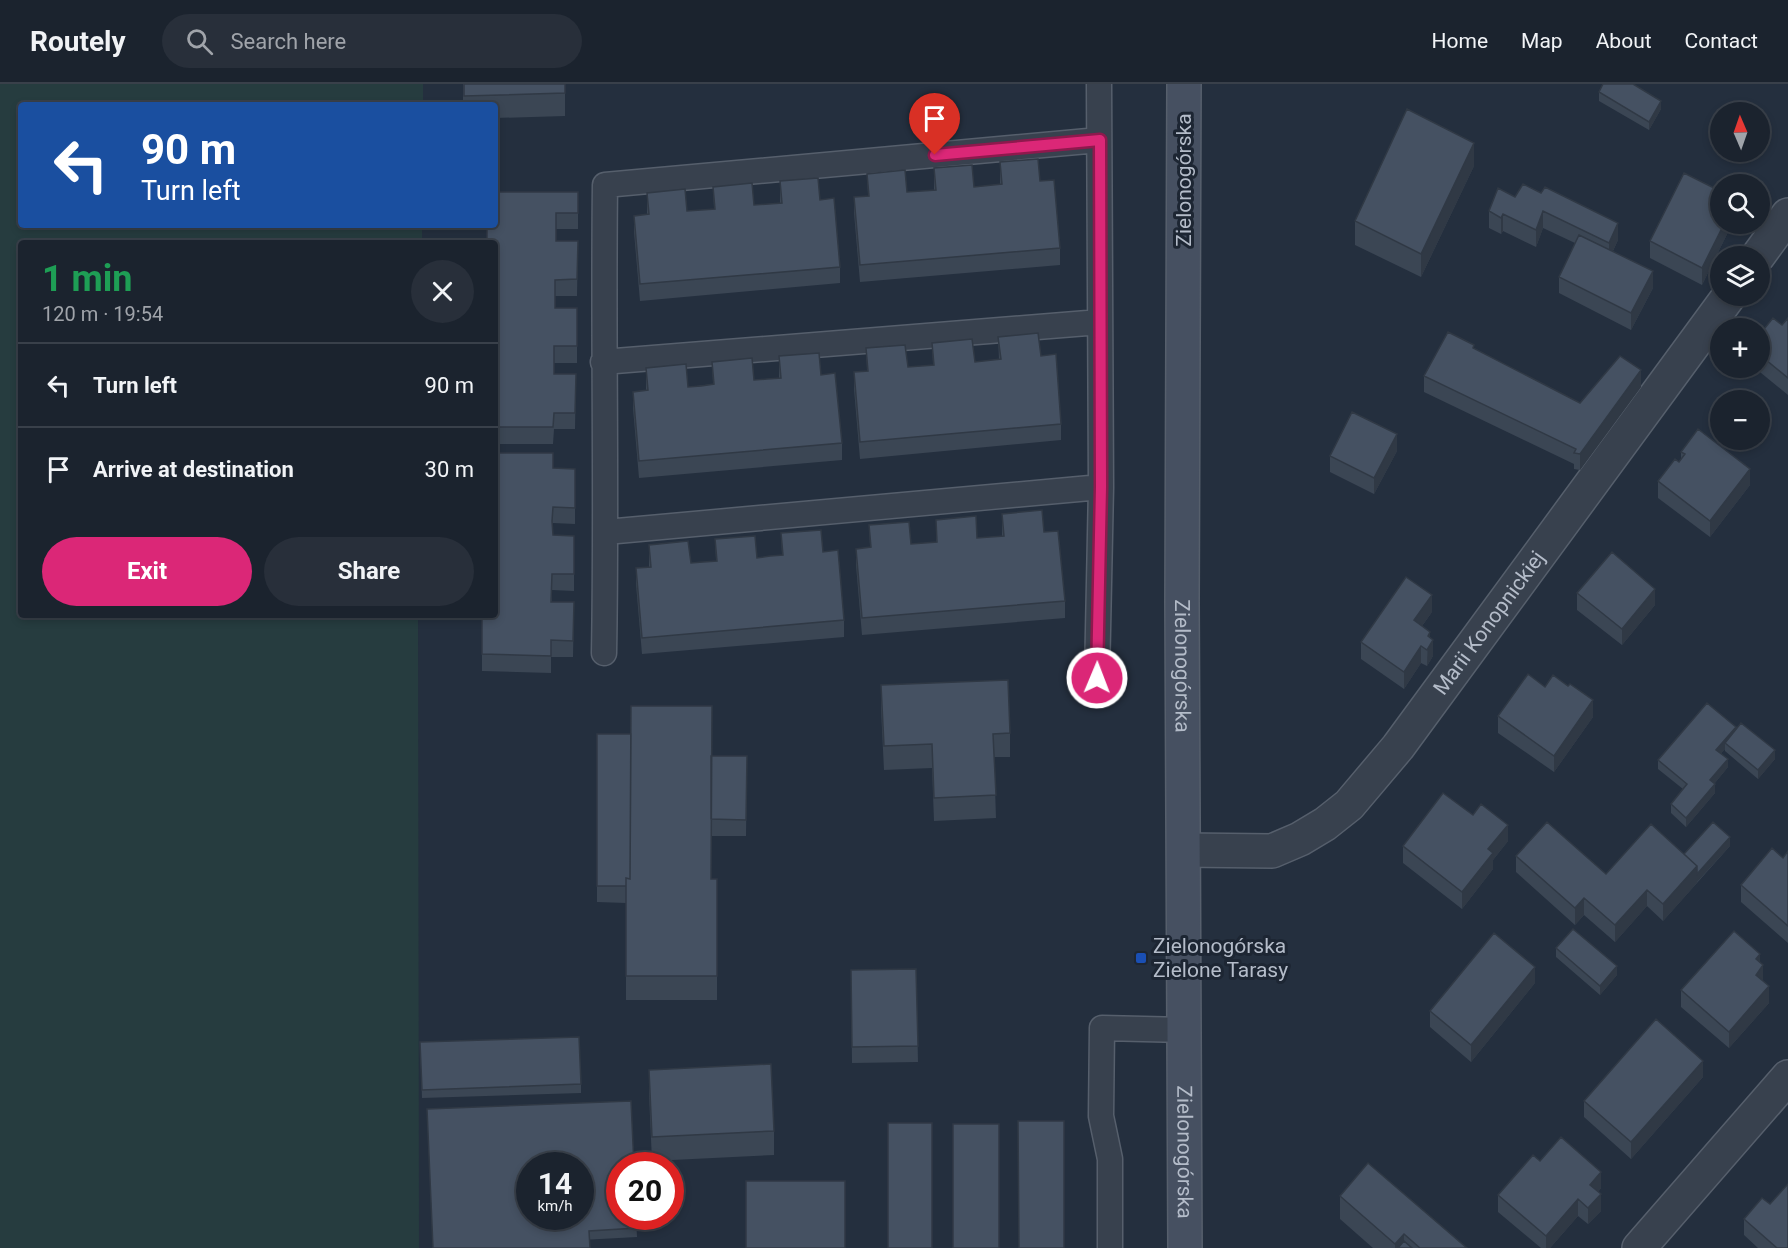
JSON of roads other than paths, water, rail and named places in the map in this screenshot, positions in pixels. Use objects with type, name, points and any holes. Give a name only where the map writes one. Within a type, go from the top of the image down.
[{"type":"street","name":"Zielonogórska","points":[[1184,84],[1182,591],[1185,1248]]},
{"type":"street","points":[[1765,246],[1788,215]]},
{"type":"street","name":"Marii Konopnickiej","points":[[1184,850],[1272,851],[1326,824],[1349,805],[1398,747],[1722,306]]},
{"type":"street","points":[[1639,1248],[1788,1077]]},
{"type":"lane","points":[[1097,678],[1101,487],[1099,84]]},
{"type":"lane","points":[[604,653],[605,185],[1100,140]]},
{"type":"lane","points":[[603,362],[1100,322]]},
{"type":"lane","points":[[606,532],[1101,487]]},
{"type":"lane","points":[[1110,1248],[1110,1159],[1101,1116],[1102,1028],[1185,1030]]},
{"type":"place","name":"Zielonogórska Zielone Tarasy","points":[[1141,958]]}]
